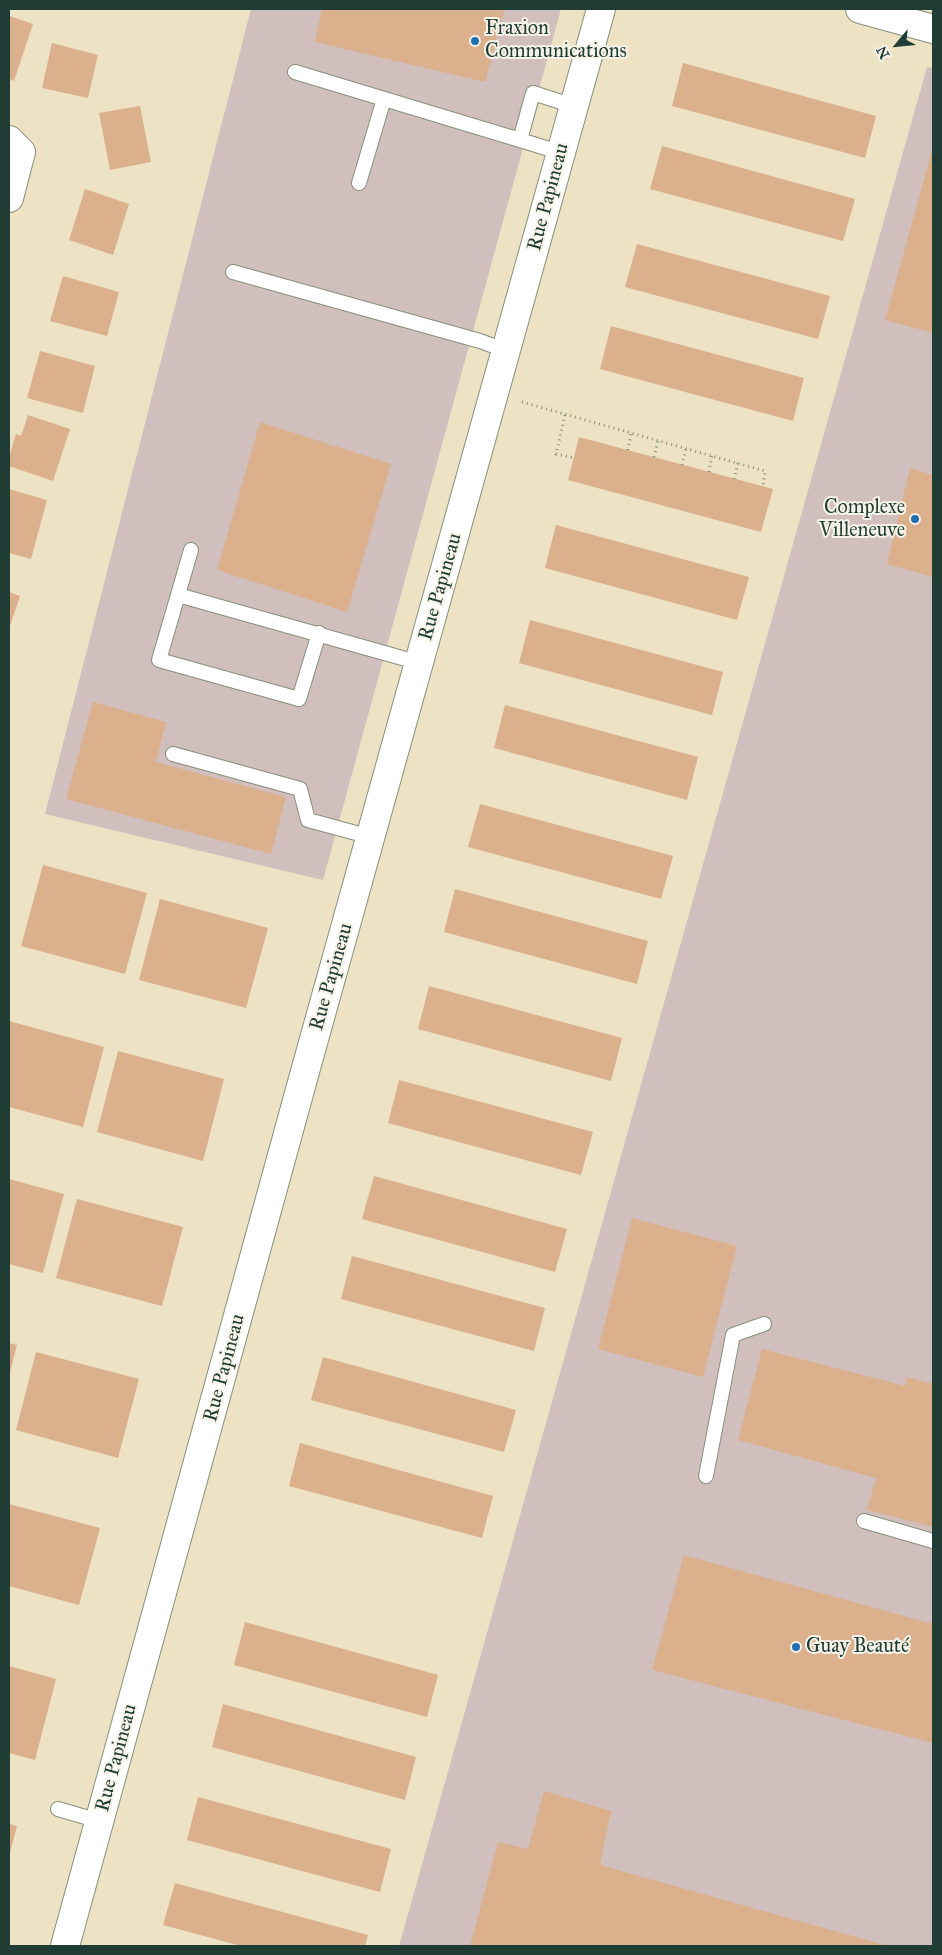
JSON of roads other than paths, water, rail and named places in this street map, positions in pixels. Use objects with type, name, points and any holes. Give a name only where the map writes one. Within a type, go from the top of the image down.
[{"type":"street","name":"Rue Papineau","points":[[65,1946],[601,9]]},
{"type":"street","points":[[860,9],[933,29]]},
{"type":"street","points":[[9,140],[22,152],[9,198]]},
{"type":"lane","points":[[295,72],[562,153]]},
{"type":"lane","points":[[520,140],[533,93],[574,106]]},
{"type":"lane","points":[[359,183],[384,98]]},
{"type":"lane","points":[[233,272],[480,341],[507,351]]},
{"type":"lane","points":[[190,550],[160,660],[299,699],[319,633]]},
{"type":"lane","points":[[178,595],[420,662]]},
{"type":"lane","points":[[174,754],[300,789],[308,820],[371,837]]},
{"type":"lane","points":[[706,1476],[733,1335],[764,1324]]},
{"type":"lane","points":[[864,1521],[933,1541]]},
{"type":"lane","points":[[58,1809],[99,1821]]},
{"type":"place","name":"Fraxion Communications","points":[[475,41]]},
{"type":"place","name":"Complexe Villeneuve","points":[[915,519]]},
{"type":"place","name":"Guay Beauté","points":[[796,1647]]}]
